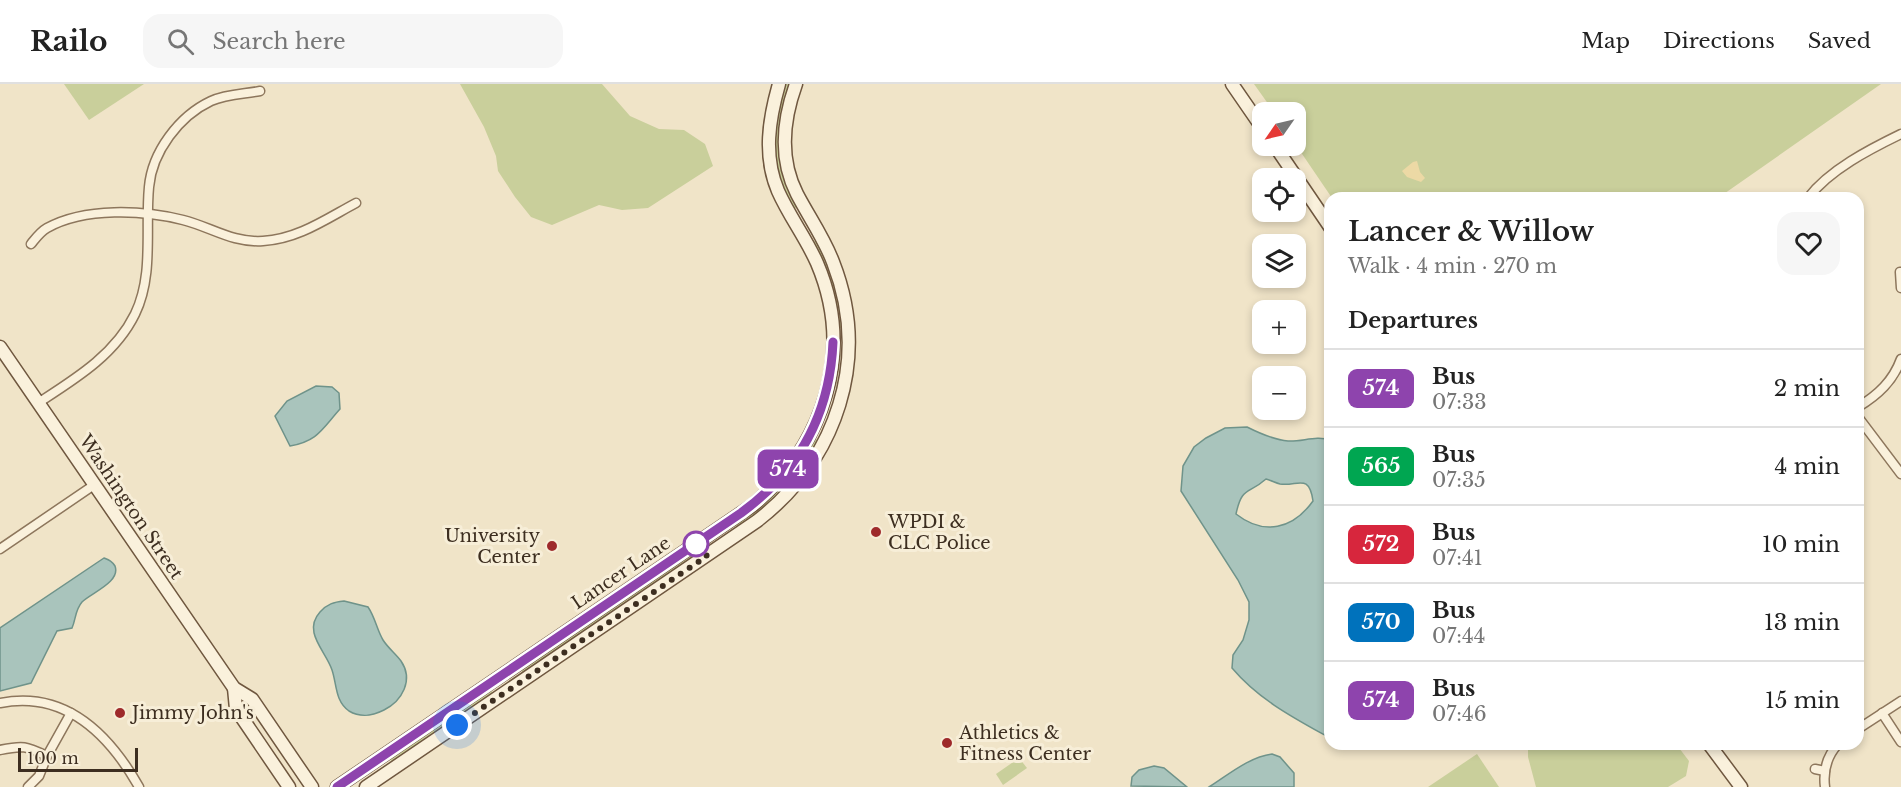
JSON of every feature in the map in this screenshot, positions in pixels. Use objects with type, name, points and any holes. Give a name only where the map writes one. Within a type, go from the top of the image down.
[{"type":"street","name":"Lancer Lane","points":[[337,787],[747,509],[774,484],[802,449],[815,426],[830,381],[833,353],[832,322],[818,264],[778,190],[771,166],[770,122],[779,84]]},
{"type":"street","name":"Lancer Lane","points":[[366,787],[757,521],[790,491],[820,448],[835,417],[843,391],[847,370],[848,330],[845,301],[834,265],[822,237],[797,195],[786,164],[785,128],[790,98],[796,84]]},
{"type":"street","points":[[1232,84],[1252,113]]},
{"type":"street","points":[[39,403],[105,355],[118,341],[136,313],[146,271],[149,187],[152,172],[157,159],[176,128],[185,118],[212,101],[260,91]]},
{"type":"street","points":[[1814,192],[1841,169],[1877,145],[1901,134]]},
{"type":"street","points":[[1282,156],[1324,218]]},
{"type":"street","points":[[31,244],[40,233],[64,221],[110,213],[149,214],[185,221],[231,237],[262,241],[297,234],[356,203]]},
{"type":"street","points":[[1900,272],[1901,288]]},
{"type":"street","name":"Washington Street","points":[[0,347],[234,688],[252,699],[312,787]]},
{"type":"street","points":[[1864,403],[1881,391],[1901,359]]},
{"type":"street","points":[[1864,425],[1901,474]]},
{"type":"street","points":[[0,549],[94,485]]},
{"type":"street","name":"Washington Street","points":[[234,688],[236,710],[289,787]]},
{"type":"street","points":[[0,703],[36,701],[62,708],[71,713],[101,735],[139,787]]},
{"type":"street","points":[[1864,725],[1901,701]]},
{"type":"street","points":[[28,787],[39,776],[47,756],[71,713]]},
{"type":"street","points":[[1882,713],[1901,742]]},
{"type":"street","points":[[0,750],[20,746],[31,748],[47,756]]},
{"type":"street","points":[[1713,750],[1741,787]]},
{"type":"street","points":[[1825,787],[1820,770],[1833,750]]},
{"type":"green space","points":[[64,84],[144,84],[89,120]]},
{"type":"green space","points":[[460,84],[602,84],[630,116],[659,129],[684,130],[705,144],[713,166],[648,208],[622,210],[599,205],[552,225],[531,217],[498,171],[496,156],[484,127]]},
{"type":"green space","points":[[784,84],[791,84],[783,110],[799,206],[794,209],[780,179],[775,148],[776,116]]},
{"type":"green space","points":[[1254,84],[1881,84],[1727,192],[1328,192],[1303,156],[1306,156],[1306,102],[1267,102]]},
{"type":"green space","points":[[818,239],[836,283],[843,328],[838,328],[819,255],[813,242]]},
{"type":"green space","points":[[814,438],[819,441],[812,453],[778,497],[738,529],[734,524],[788,473]]},
{"type":"green space","points":[[702,545],[706,551],[524,674],[520,669]]},
{"type":"green space","points":[[490,689],[494,695],[393,763],[389,758]]},
{"type":"green space","points":[[1528,750],[1681,750],[1689,761],[1686,776],[1668,787],[1536,787]]},
{"type":"green space","points":[[1477,754],[1499,787],[1428,787]]},
{"type":"green space","points":[[1019,758],[1027,768],[1003,785],[996,774]]},
{"type":"sand","points":[[1417,161],[1420,172],[1425,178],[1421,182],[1407,177],[1402,171]]},
{"type":"water","points":[[316,386],[332,387],[339,393],[340,409],[313,437],[290,446],[275,416],[287,401]]},
{"type":"water","points":[[1247,427],[1272,438],[1288,441],[1324,439],[1324,735],[1265,699],[1232,668],[1233,655],[1243,640],[1249,620],[1249,602],[1238,580],[1181,491],[1183,466],[1194,447],[1225,428]],"holes":[[[1266,479],[1280,484],[1305,484],[1309,487],[1313,501],[1296,518],[1278,526],[1257,525],[1236,514],[1238,505],[1246,492]]]},
{"type":"water","points":[[104,558],[115,566],[114,577],[82,602],[72,628],[57,631],[31,683],[0,691],[0,628]]},
{"type":"water","points":[[344,601],[368,607],[383,640],[405,668],[406,682],[401,696],[390,706],[371,715],[353,713],[344,707],[337,692],[332,670],[314,634],[315,619],[320,612],[331,604]]},
{"type":"water","points":[[1272,754],[1280,757],[1294,773],[1294,787],[1209,787],[1247,763]]},
{"type":"water","points":[[1154,766],[1164,768],[1187,787],[1131,786],[1132,777],[1139,770]]},
{"type":"bus line","name":"574","points":[[337,787],[753,505],[785,473],[815,426],[830,381],[833,342]]},
{"type":"place","name":"WPDI & CLC Police","points":[[876,532]]},
{"type":"place","name":"University Center","points":[[552,546]]},
{"type":"place","name":"Jimmy John's","points":[[120,713]]},
{"type":"place","name":"Athletics & Fitness Center","points":[[947,743]]},
{"type":"route","points":[[457,725],[707,556],[696,544]]}]
